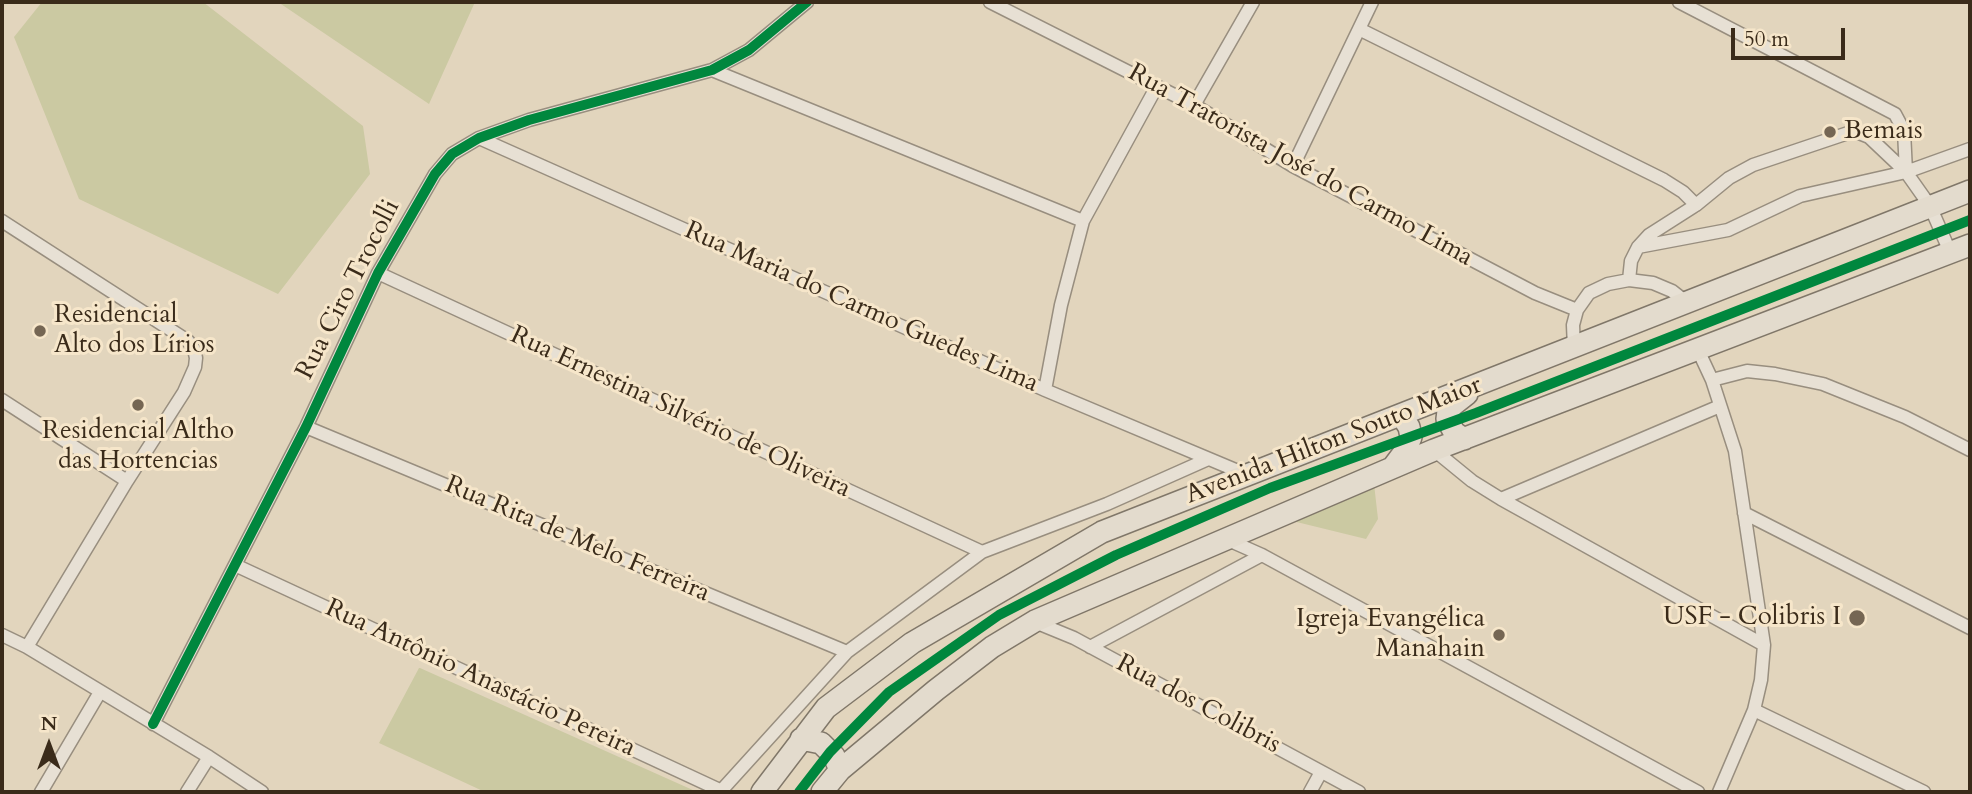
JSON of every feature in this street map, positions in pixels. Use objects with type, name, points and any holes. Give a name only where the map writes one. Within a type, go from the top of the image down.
[{"type":"main road","name":"Avenida Hilton Souto Maior","points":[[762,792],[826,708],[912,643],[1102,532],[1970,191]]},
{"type":"main road","name":"Avenida Hilton Souto Maior","points":[[822,792],[840,770],[936,690],[992,647],[1035,621],[1434,450],[1961,249]]},
{"type":"main road","points":[[1464,439],[1449,427],[1448,411],[1480,385]]},
{"type":"main road","points":[[1393,467],[1411,437],[1409,427],[1401,415]]},
{"type":"main road","points":[[801,739],[821,743],[834,756],[840,770]]},
{"type":"street","name":"Rua Ciro Trocolli","points":[[153,724],[306,427],[378,273],[435,174],[452,155],[479,138],[529,120],[712,70],[749,50],[807,2]]},
{"type":"street","points":[[1194,105],[1253,2]]},
{"type":"street","points":[[1293,166],[1372,2]]},
{"type":"street","points":[[1678,2],[1895,114],[1904,131],[1906,172]]},
{"type":"street","name":"Rua Tratorista José do Carmo Lima","points":[[995,3],[1194,105],[1293,166],[1535,293],[1577,310]]},
{"type":"street","points":[[1359,29],[1664,180],[1683,192],[1696,205]]},
{"type":"street","points":[[712,70],[1083,221]]},
{"type":"street","points":[[1045,390],[1060,306],[1083,221],[1157,86]]},
{"type":"street","points":[[1629,280],[1637,247],[1649,235],[1696,205],[1742,170],[1854,131],[1869,137],[1906,172],[1961,249]]},
{"type":"street","name":"Rua Maria do Carmo Guedes Lima","points":[[479,138],[1045,390],[1206,460],[1245,474]]},
{"type":"street","points":[[1637,247],[1728,230],[1800,196],[1906,172],[1970,149]]},
{"type":"street","points":[[2,221],[188,341],[194,349],[195,367],[184,392],[27,646]]},
{"type":"street","name":"Rua Ernestina Silvério de Oliveira","points":[[378,273],[982,552]]},
{"type":"street","points":[[1574,348],[1573,326],[1577,310],[1589,293],[1608,284],[1629,280],[1653,283],[1672,291],[1686,302]]},
{"type":"street","points":[[1698,350],[1712,380],[1735,451],[1764,645],[1755,710],[1719,792]]},
{"type":"street","points":[[1712,380],[1747,371],[1823,384],[1905,418],[1970,450]]},
{"type":"street","points":[[2,400],[127,481]]},
{"type":"street","points":[[1501,499],[1720,406]]},
{"type":"street","name":"Rua Rita de Melo Ferreira","points":[[306,427],[848,652]]},
{"type":"street","points":[[1434,450],[1472,481],[1501,499],[1764,645]]},
{"type":"street","name":"Avenida Hilton Souto Maior","points":[[722,792],[848,652],[982,552],[1107,504],[1206,460]]},
{"type":"street","points":[[1744,513],[1970,628]]},
{"type":"street","points":[[1225,539],[1262,555],[1698,792]]},
{"type":"street","points":[[1090,647],[1262,555]]},
{"type":"street","name":"Rua Antônio Anastácio Pereira","points":[[235,565],[722,792]]},
{"type":"street","name":"Rua dos Colibris","points":[[1035,621],[1090,647],[1359,792]]},
{"type":"street","points":[[2,636],[27,646],[262,792]]},
{"type":"street","points":[[41,792],[100,692]]},
{"type":"street","points":[[1755,710],[1924,792]]},
{"type":"street","points":[[187,792],[209,757]]},
{"type":"street","points":[[1310,792],[1321,772]]},
{"type":"shaded area","points":[[42,2],[203,2],[363,126],[370,174],[278,294],[79,199],[14,37]]},
{"type":"shaded area","points":[[278,2],[475,2],[429,104]]},
{"type":"shaded area","points":[[1373,475],[1378,519],[1366,539],[1268,515]]},
{"type":"shaded area","points":[[419,668],[695,791],[485,792],[379,743]]},
{"type":"cycle path","points":[[153,724],[306,427],[378,273],[435,174],[452,154],[479,138],[529,120],[712,70],[749,50],[807,2]]},
{"type":"cycle path","points":[[799,792],[830,752],[889,692],[999,615],[1116,555],[1270,488],[1476,413],[1970,220]]},
{"type":"place","name":"Bemais","points":[[1830,132]]},
{"type":"place","name":"Residencial Alto dos Lírios","points":[[40,331]]},
{"type":"place","name":"Residencial Altho das Hortencias","points":[[138,405]]},
{"type":"place","name":"USF - Colibris I","points":[[1857,618]]},
{"type":"place","name":"Igreja Evangélica Manahain","points":[[1499,635]]}]
